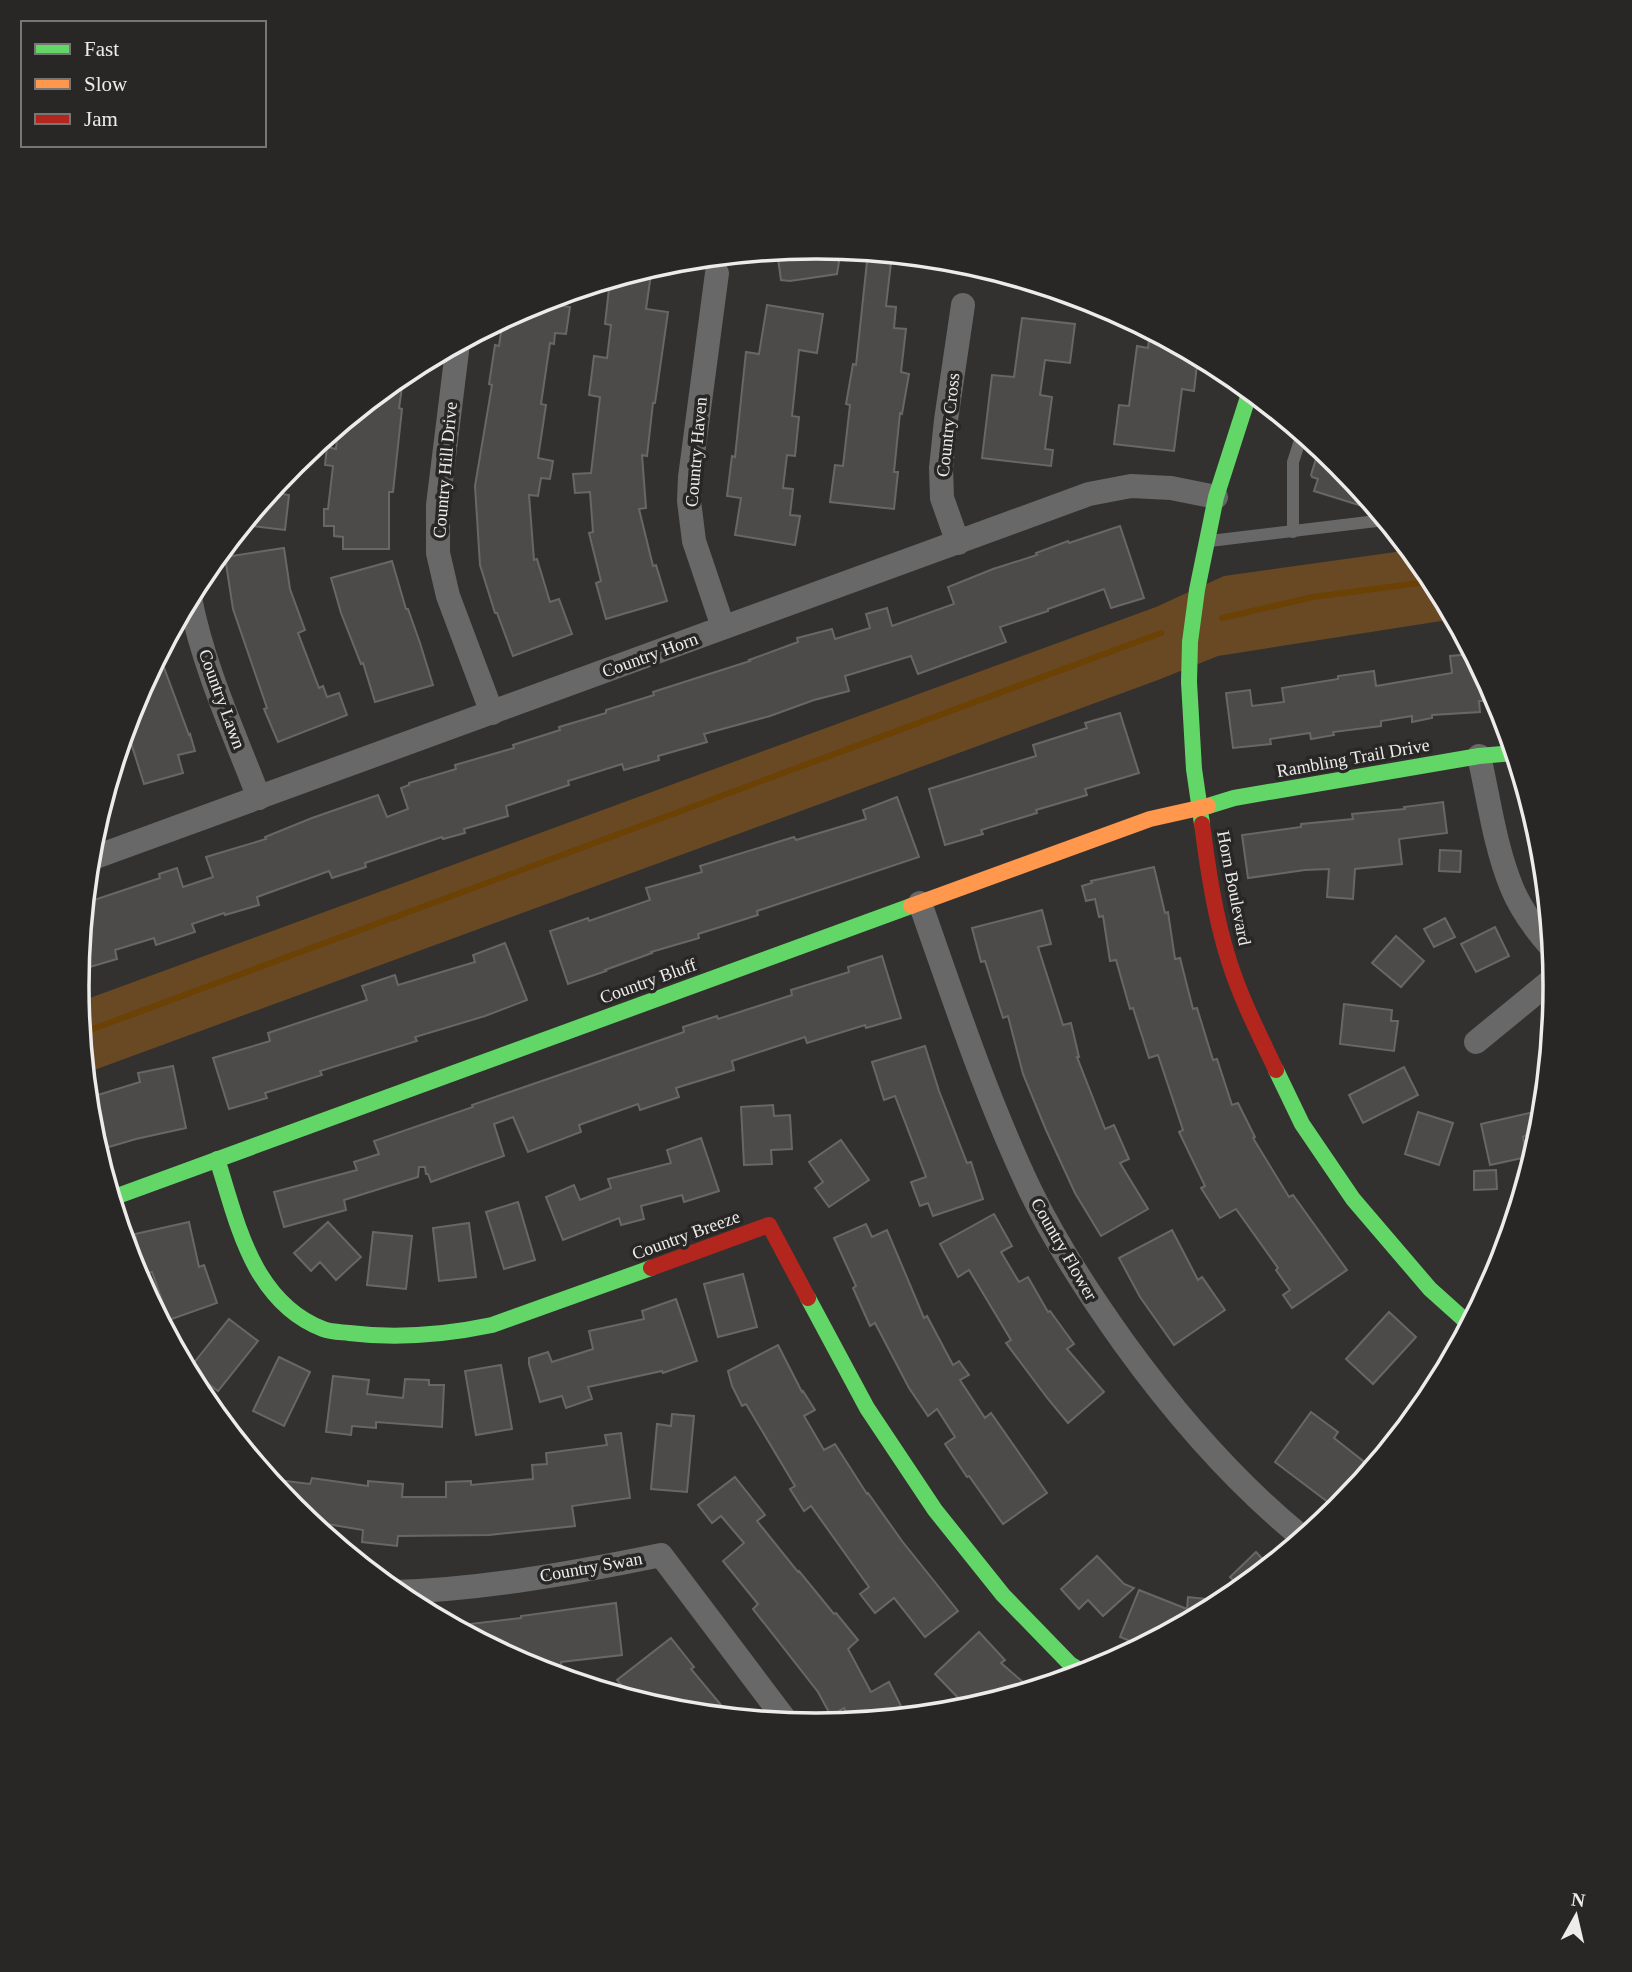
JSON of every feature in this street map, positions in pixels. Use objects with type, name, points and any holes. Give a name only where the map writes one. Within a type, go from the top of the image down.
[{"type":"street","name":"Country Haven","points":[[716,273],[689,501],[694,541],[723,627]]},
{"type":"street","name":"Country Cross","points":[[958,543],[942,498],[941,468],[963,305]]},
{"type":"street","name":"Country Hill Drive","points":[[457,355],[438,505],[438,552],[447,596],[492,713]]},
{"type":"street","name":"Horn Boulevard","points":[[1247,401],[1216,497],[1197,590],[1190,642],[1189,682],[1194,769],[1210,885],[1229,960],[1247,1009],[1302,1124],[1353,1199],[1430,1289],[1462,1318]]},
{"type":"street","name":"Country Horn","points":[[101,855],[1089,494],[1131,486],[1171,488],[1216,497]]},
{"type":"street","name":"Country Lawn","points":[[193,612],[206,659],[259,798]]},
{"type":"street","name":"Rambling Trail Drive","points":[[1200,809],[1234,798],[1505,754]]},
{"type":"street","points":[[1479,756],[1500,851],[1513,890],[1541,936]]},
{"type":"street","name":"Country Bluff","points":[[120,1195],[1150,819],[1200,809]]},
{"type":"street","name":"Country Flower","points":[[919,903],[995,1108],[1030,1189],[1061,1251],[1097,1306],[1176,1411],[1217,1459],[1296,1531]]},
{"type":"street","points":[[1476,1042],[1543,987]]},
{"type":"street","name":"Country Breeze","points":[[217,1159],[250,1256],[271,1290],[294,1314],[324,1330],[385,1338],[457,1333],[492,1325],[769,1225],[867,1408],[935,1510],[1003,1595],[1072,1665]]},
{"type":"street","name":"Country Swan","points":[[414,1591],[470,1587],[661,1555],[779,1711]]},
{"type":"lane","points":[[1293,532],[1293,461],[1299,443]]},
{"type":"lane","points":[[1207,542],[1374,521]]},
{"type":"shaded area","points":[[1398,552],[1444,621],[1218,656],[94,1070],[90,998],[1156,607],[1224,576]]},
{"type":"building","points":[[839,260],[837,274],[781,280],[778,261]]},
{"type":"building","points":[[867,261],[891,263],[886,306],[896,307],[894,328],[906,329],[901,372],[909,374],[902,414],[900,413],[894,472],[898,472],[894,509],[830,502],[835,465],[843,466],[850,405],[846,404],[853,364],[856,365]]},
{"type":"building","points":[[650,279],[646,309],[668,312],[647,456],[642,455],[646,508],[639,509],[653,566],[656,565],[667,601],[606,619],[596,583],[601,581],[589,533],[593,532],[590,492],[575,493],[573,474],[591,473],[600,397],[589,395],[594,356],[607,358],[611,325],[605,324],[609,290]]},
{"type":"building","points":[[563,305],[570,307],[566,334],[555,333],[554,344],[550,343],[541,404],[546,405],[538,458],[553,461],[550,479],[541,478],[538,496],[529,495],[534,560],[537,559],[550,602],[559,599],[572,634],[513,656],[495,613],[480,565],[475,486],[492,385],[489,384],[495,345],[499,346],[501,331]]},
{"type":"building","points":[[767,305],[823,314],[817,353],[799,350],[792,416],[799,417],[795,456],[787,455],[783,488],[793,489],[790,515],[800,516],[795,545],[735,535],[741,498],[727,496],[732,456],[735,457],[746,352],[759,354]]},
{"type":"building","points":[[1022,318],[1075,324],[1070,363],[1045,360],[1040,395],[1052,397],[1045,449],[1053,450],[1051,466],[982,458],[992,375],[1014,377]]},
{"type":"building","points":[[1149,341],[1197,368],[1194,391],[1182,389],[1174,451],[1114,444],[1119,405],[1129,406],[1137,346],[1148,348]]},
{"type":"building","points":[[402,389],[393,492],[389,492],[389,549],[343,549],[343,537],[334,536],[334,526],[324,526],[324,509],[328,509],[333,466],[325,465],[327,449],[336,449],[337,440]]},
{"type":"building","points":[[1316,459],[1361,506],[1314,491],[1318,479],[1311,475]]},
{"type":"building","points":[[282,494],[289,495],[285,530],[254,526]]},
{"type":"building","points":[[1120,526],[1144,598],[1111,608],[1104,589],[1000,627],[1006,642],[918,674],[911,656],[845,676],[849,691],[704,734],[707,742],[658,756],[659,760],[624,770],[622,764],[568,781],[569,785],[506,806],[508,816],[464,829],[465,833],[443,839],[442,837],[365,863],[366,867],[332,878],[329,871],[257,897],[259,905],[192,924],[195,932],[156,945],[154,938],[115,950],[117,959],[90,967],[94,900],[160,878],[159,874],[177,868],[183,887],[213,877],[206,857],[266,839],[265,837],[312,818],[378,795],[387,817],[408,809],[401,788],[409,783],[456,769],[455,765],[514,748],[513,745],[560,730],[559,727],[654,695],[653,692],[750,661],[798,642],[797,638],[832,629],[835,639],[870,628],[866,614],[887,608],[892,626],[954,604],[948,587],[1068,541],[1069,543]]},
{"type":"building","points":[[284,548],[290,589],[305,630],[298,633],[319,688],[323,686],[327,697],[339,693],[347,715],[278,742],[264,709],[267,708],[233,609],[226,563],[230,556]]},
{"type":"building","points":[[392,561],[433,685],[375,702],[363,663],[361,664],[341,613],[331,578]]},
{"type":"building","points":[[1462,655],[1468,665],[1484,701],[1479,701],[1480,712],[1432,715],[1432,718],[1412,722],[1412,716],[1381,721],[1381,726],[1333,732],[1334,735],[1311,739],[1310,733],[1270,739],[1271,744],[1233,748],[1226,693],[1250,690],[1252,706],[1284,702],[1282,688],[1338,679],[1338,676],[1374,671],[1376,686],[1452,673],[1450,656]]},
{"type":"building","points":[[163,666],[195,751],[178,755],[183,773],[144,784],[131,744]]},
{"type":"building","points":[[1120,713],[1139,773],[1085,789],[1087,795],[1036,810],[1037,813],[981,830],[983,834],[945,845],[929,789],[1036,756],[1033,745],[1087,728],[1085,723]]},
{"type":"building","points":[[897,797],[919,857],[757,911],[758,915],[698,934],[699,938],[651,952],[568,984],[550,931],[650,900],[646,888],[702,872],[700,866],[794,837],[796,840],[866,819],[863,810]]},
{"type":"building","points":[[1443,802],[1447,833],[1399,839],[1402,864],[1355,869],[1353,899],[1327,897],[1329,869],[1248,878],[1242,835],[1301,827],[1301,824],[1353,819],[1352,814]]},
{"type":"building","points":[[1440,850],[1461,851],[1460,872],[1439,871]]},
{"type":"building","points":[[1154,867],[1165,913],[1168,912],[1175,959],[1180,958],[1193,1009],[1197,1008],[1213,1060],[1217,1059],[1232,1105],[1238,1103],[1255,1137],[1253,1138],[1289,1197],[1293,1195],[1347,1270],[1292,1308],[1283,1295],[1290,1290],[1276,1270],[1278,1268],[1236,1209],[1220,1218],[1201,1188],[1205,1186],[1179,1132],[1183,1130],[1158,1055],[1149,1058],[1133,1008],[1130,1009],[1116,960],[1110,961],[1103,916],[1099,917],[1095,899],[1086,901],[1082,886],[1092,883],[1091,881]]},
{"type":"building","points":[[1042,910],[1051,944],[1038,947],[1063,1025],[1071,1023],[1077,1057],[1105,1129],[1114,1125],[1129,1159],[1120,1163],[1148,1209],[1101,1236],[1075,1193],[1046,1130],[1023,1074],[1008,1016],[1003,1018],[985,961],[981,962],[972,928]]},
{"type":"building","points":[[1445,918],[1455,937],[1434,947],[1424,929]]},
{"type":"building","points":[[1495,927],[1509,956],[1476,972],[1461,944]]},
{"type":"building","points":[[1396,936],[1424,961],[1401,987],[1372,963]]},
{"type":"building","points":[[505,943],[527,1000],[415,1037],[417,1041],[320,1071],[322,1075],[265,1093],[267,1098],[229,1109],[213,1058],[270,1041],[268,1033],[367,1000],[362,986],[395,975],[398,985],[475,962],[473,955]]},
{"type":"building","points":[[882,956],[901,1018],[866,1028],[865,1025],[807,1043],[805,1037],[732,1061],[734,1070],[676,1088],[679,1097],[640,1110],[638,1104],[579,1125],[581,1132],[528,1152],[513,1117],[494,1124],[504,1156],[431,1182],[425,1167],[419,1167],[418,1177],[344,1200],[346,1210],[284,1227],[274,1192],[357,1170],[354,1162],[379,1154],[374,1141],[684,1032],[683,1027],[717,1016],[718,1019],[792,995],[791,990],[849,972],[848,967]]},
{"type":"building","points":[[1344,1004],[1392,1010],[1391,1021],[1398,1021],[1394,1051],[1340,1044]]},
{"type":"building","points":[[925,1046],[939,1091],[967,1163],[971,1162],[983,1199],[933,1216],[928,1203],[920,1206],[911,1182],[926,1177],[895,1096],[884,1100],[872,1062]]},
{"type":"building","points":[[173,1066],[186,1128],[108,1147],[97,1095],[140,1082],[138,1073]]},
{"type":"building","points":[[1404,1067],[1418,1095],[1363,1123],[1349,1095]]},
{"type":"building","points":[[773,1105],[774,1116],[790,1115],[792,1149],[771,1150],[772,1164],[744,1165],[741,1107]]},
{"type":"building","points":[[1418,1112],[1453,1123],[1439,1165],[1405,1154]]},
{"type":"building","points":[[1532,1113],[1528,1134],[1523,1137],[1525,1146],[1522,1158],[1490,1165],[1481,1124]]},
{"type":"building","points":[[701,1138],[719,1191],[684,1202],[682,1195],[641,1206],[644,1219],[621,1225],[619,1218],[563,1240],[546,1197],[574,1185],[580,1200],[611,1188],[608,1179],[671,1163],[667,1150]]},
{"type":"building","points":[[841,1140],[869,1180],[829,1207],[815,1188],[823,1182],[809,1162]]},
{"type":"building","points":[[1496,1170],[1497,1189],[1474,1190],[1474,1171]]},
{"type":"building","points":[[518,1202],[535,1260],[504,1269],[486,1212]]},
{"type":"building","points":[[994,1214],[1012,1246],[1001,1252],[1019,1282],[1028,1277],[1048,1312],[1050,1311],[1074,1344],[1067,1349],[1104,1392],[1068,1423],[1006,1343],[1011,1340],[969,1270],[958,1277],[940,1244]]},
{"type":"building","points":[[189,1222],[199,1267],[204,1265],[217,1303],[171,1319],[152,1272],[149,1273],[145,1264],[135,1234]]},
{"type":"building","points":[[328,1222],[361,1257],[336,1280],[320,1262],[311,1271],[294,1253]]},
{"type":"building","points":[[469,1223],[476,1277],[439,1281],[433,1228]]},
{"type":"building","points":[[866,1224],[872,1237],[887,1230],[924,1318],[927,1316],[953,1365],[959,1361],[969,1375],[960,1380],[985,1418],[991,1413],[1047,1493],[1003,1524],[945,1444],[955,1437],[937,1409],[928,1416],[909,1388],[875,1323],[870,1326],[853,1288],[856,1286],[834,1238]]},
{"type":"building","points":[[1172,1230],[1198,1280],[1202,1277],[1225,1310],[1174,1345],[1140,1297],[1119,1258]]},
{"type":"building","points":[[373,1232],[412,1236],[406,1289],[367,1285]]},
{"type":"building","points":[[743,1274],[757,1327],[718,1337],[704,1284]]},
{"type":"building","points":[[676,1299],[697,1361],[663,1373],[662,1371],[588,1387],[592,1399],[566,1408],[562,1396],[540,1402],[529,1358],[548,1352],[552,1362],[593,1349],[589,1331],[644,1319],[642,1311]]},
{"type":"building","points":[[1389,1312],[1416,1337],[1373,1384],[1346,1359]]},
{"type":"building","points":[[229,1319],[258,1341],[218,1391],[208,1383],[195,1362]]},
{"type":"building","points":[[778,1345],[802,1392],[815,1410],[804,1416],[824,1450],[835,1444],[867,1494],[958,1611],[925,1637],[894,1598],[875,1613],[860,1594],[869,1587],[811,1506],[804,1511],[790,1489],[795,1486],[746,1404],[742,1406],[728,1371]]},
{"type":"building","points":[[279,1357],[310,1372],[284,1426],[253,1411]]},
{"type":"building","points":[[501,1365],[512,1429],[476,1435],[465,1371]]},
{"type":"building","points":[[333,1376],[369,1380],[367,1394],[403,1398],[405,1379],[429,1380],[429,1385],[444,1385],[442,1427],[376,1422],[376,1428],[352,1426],[351,1435],[326,1432]]},
{"type":"building","points":[[1311,1412],[1338,1432],[1334,1438],[1364,1462],[1328,1502],[1275,1462]]},
{"type":"building","points":[[672,1414],[694,1416],[687,1492],[651,1489],[657,1424],[671,1426]]},
{"type":"building","points":[[621,1433],[630,1498],[572,1506],[575,1526],[489,1535],[398,1536],[397,1546],[362,1542],[363,1530],[329,1524],[284,1481],[310,1484],[312,1478],[368,1486],[368,1481],[403,1484],[402,1497],[446,1497],[446,1482],[471,1481],[471,1485],[533,1479],[532,1465],[547,1464],[546,1453],[607,1445],[605,1435]]},
{"type":"building","points":[[735,1477],[765,1515],[757,1521],[858,1640],[848,1649],[871,1692],[889,1682],[901,1706],[846,1712],[844,1708],[829,1712],[818,1692],[753,1609],[758,1604],[723,1561],[744,1543],[721,1516],[712,1523],[698,1505]]},
{"type":"building","points":[[1256,1552],[1263,1559],[1233,1580],[1230,1577]]},
{"type":"building","points":[[1097,1556],[1124,1584],[1134,1588],[1103,1616],[1088,1600],[1079,1609],[1061,1589]]},
{"type":"building","points":[[1139,1590],[1187,1609],[1188,1597],[1205,1599],[1137,1638],[1130,1641],[1120,1637]]},
{"type":"building","points":[[616,1603],[622,1655],[561,1662],[561,1666],[470,1624]]},
{"type":"building","points":[[979,1632],[1005,1660],[1001,1663],[1023,1682],[959,1699],[935,1674]]},
{"type":"building","points":[[671,1638],[694,1667],[691,1669],[722,1706],[674,1699],[628,1688],[617,1680]]},
{"type":"waterway","points":[[1222,618],[1313,597],[1420,583]]},
{"type":"waterway","points":[[91,1030],[1161,633]]},
{"type":"traffic: fast","points":[[1202,824],[1194,769],[1189,682],[1190,642],[1197,590],[1216,497],[1247,401]]},
{"type":"traffic: fast","points":[[1208,806],[1234,798],[1505,754]]},
{"type":"traffic: fast","points":[[120,1195],[911,906]]},
{"type":"traffic: fast","points":[[1276,1070],[1302,1124],[1353,1199],[1430,1289],[1462,1318]]},
{"type":"traffic: fast","points":[[217,1159],[239,1229],[263,1279],[293,1312],[326,1330],[403,1336],[439,1334],[492,1325],[651,1268]]},
{"type":"traffic: fast","points":[[808,1298],[867,1408],[935,1510],[1003,1595],[1072,1665]]},
{"type":"traffic: slow","points":[[911,906],[1150,819],[1208,806]]},
{"type":"traffic: jam","points":[[1202,824],[1209,876],[1229,961],[1276,1070]]},
{"type":"traffic: jam","points":[[651,1268],[769,1225],[808,1298]]}]
